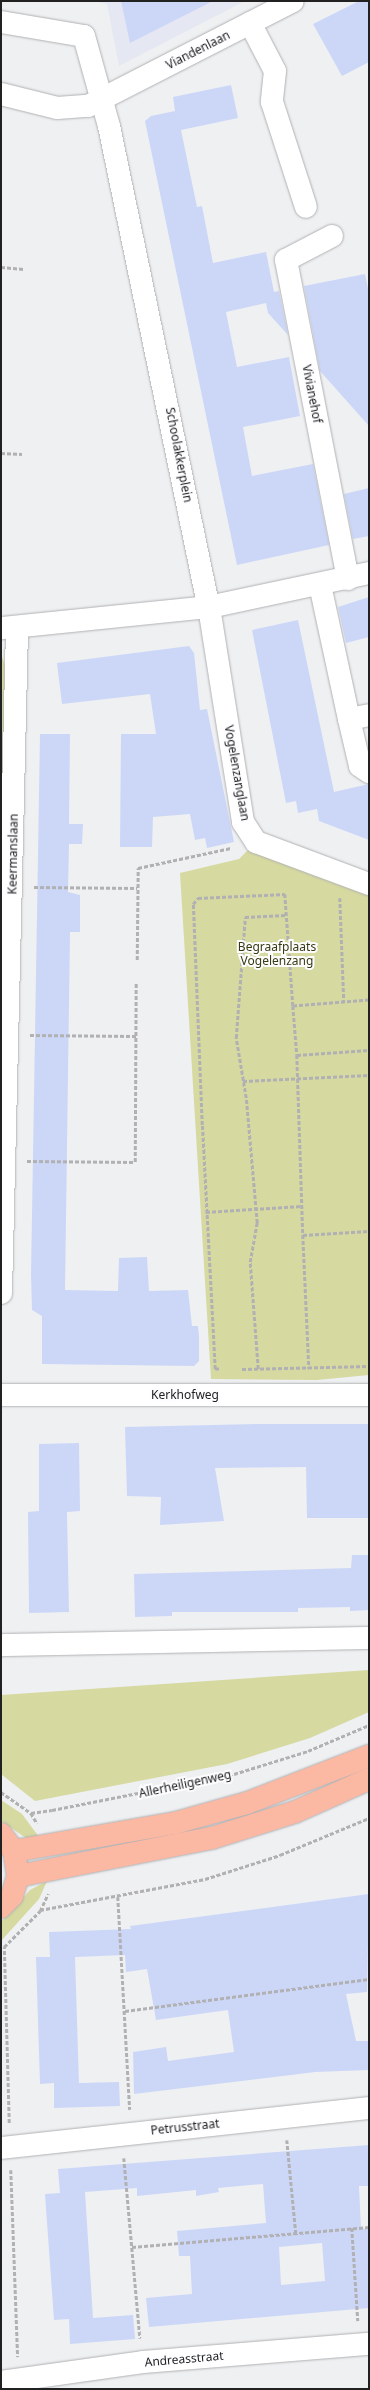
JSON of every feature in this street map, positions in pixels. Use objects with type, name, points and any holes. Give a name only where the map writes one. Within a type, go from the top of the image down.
[{"type":"main road","points":[[14,1851],[174,1823],[247,1803],[369,1756]]},
{"type":"main road","points":[[18,1876],[212,1838],[295,1812],[369,1779]]},
{"type":"main road","points":[[1,1834],[14,1851],[18,1876],[12,1896],[1,1908]]},
{"type":"street","name":"Viandenlaan","points":[[1,94],[73,109],[102,100],[293,1]]},
{"type":"street","points":[[1,22],[84,36],[102,100]]},
{"type":"street","points":[[250,23],[275,71],[272,102],[306,207]]},
{"type":"street","name":"Schoolakkerplein","points":[[102,100],[209,607]]},
{"type":"street","name":"Vivianehof","points":[[332,236],[286,260],[348,579]]},
{"type":"street","points":[[9,628],[209,607],[320,585],[369,573]]},
{"type":"street","points":[[320,585],[359,717],[360,766],[369,772]]},
{"type":"street","name":"Vogelenzanglaan","points":[[209,607],[243,822],[256,842]]},
{"type":"street","name":"Keermanslaan","points":[[1,1294],[6,1161],[12,887],[9,628]]},
{"type":"street","points":[[256,842],[369,884]]},
{"type":"street","name":"Kerkhofweg","points":[[1,1395],[369,1395]]},
{"type":"street","points":[[1,1645],[369,1638]]},
{"type":"street","name":"Petrusstraat","points":[[1,2148],[127,2133],[369,2108]]},
{"type":"street","name":"Andreasstraat","points":[[1,2382],[143,2362],[364,2345]]},
{"type":"path","points":[[1,267],[24,269]]},
{"type":"path","points":[[1,452],[22,454]]},
{"type":"path","points":[[137,960],[138,868],[256,842]]},
{"type":"path","points":[[339,872],[344,1002]]},
{"type":"path","points":[[12,887],[138,888]]},
{"type":"path","points":[[222,1369],[215,1369],[206,1212],[193,904],[198,898],[285,894],[297,1055],[309,1369]]},
{"type":"path","points":[[258,1369],[250,1262],[258,1223],[243,1082],[236,1038],[245,917],[286,915]]},
{"type":"path","points":[[6,1161],[135,1162],[136,983]]},
{"type":"path","points":[[293,1006],[369,1000]]},
{"type":"path","points":[[9,1035],[136,1036]]},
{"type":"path","points":[[297,1055],[369,1050]]},
{"type":"path","points":[[243,1082],[369,1075]]},
{"type":"path","points":[[206,1212],[302,1206]]},
{"type":"path","points":[[303,1235],[369,1231]]},
{"type":"path","points":[[236,1369],[309,1369],[369,1366]]},
{"type":"path","name":"Allerheiligenweg","points":[[2,1791],[31,1813],[167,1789],[234,1774],[308,1751],[369,1725]]},
{"type":"path","points":[[3,1947],[40,1910],[118,1897],[205,1878],[280,1855],[369,1818]]},
{"type":"path","points":[[118,1897],[125,2011],[127,2133],[132,2247],[143,2362]]},
{"type":"path","points":[[125,2011],[369,1979]]},
{"type":"path","points":[[285,2117],[296,2233]]},
{"type":"path","points":[[132,2247],[369,2227]]},
{"type":"path","points":[[352,2228],[364,2345]]},
{"type":"shaded area","points":[[94,1],[245,1],[119,66],[107,4]]},
{"type":"green space","points":[[1,654],[5,665],[1,1022]]},
{"type":"green space","name":"Begraafplaats Vogelenzang","points":[[253,845],[369,890],[369,1375],[317,1380],[211,1379],[180,873],[239,859]]},
{"type":"green space","points":[[369,1670],[369,1712],[310,1738],[227,1764],[35,1801],[1,1774],[1,1695]]},
{"type":"green space","points":[[1,1800],[22,1814],[39,1837],[26,1838],[1,1821]]},
{"type":"green space","points":[[47,1881],[39,1899],[1,1941],[1,1922],[30,1890]]},
{"type":"building","points":[[121,1],[213,1],[130,43]]},
{"type":"building","points":[[359,1],[369,1],[369,62],[342,76],[313,24]]},
{"type":"building","points":[[231,85],[238,118],[181,130],[197,207],[202,206],[213,263],[266,252],[274,292],[279,291],[288,335],[268,313],[266,303],[226,312],[237,367],[289,357],[300,416],[243,427],[252,476],[313,464],[329,545],[237,565],[145,121],[151,116],[175,111],[173,97]]},
{"type":"building","points":[[365,274],[369,294],[369,426],[320,371],[304,286]]},
{"type":"building","points":[[369,488],[369,536],[353,539],[344,494]]},
{"type":"building","points":[[369,597],[369,637],[346,643],[338,607]]},
{"type":"building","points":[[298,620],[334,792],[369,784],[369,840],[319,821],[317,809],[298,813],[296,801],[286,803],[252,630]]},
{"type":"building","points":[[189,646],[194,653],[200,710],[207,709],[234,842],[207,848],[205,838],[195,840],[190,814],[153,817],[152,847],[120,847],[121,734],[156,734],[150,694],[62,704],[57,663]]},
{"type":"building","points":[[40,734],[70,734],[69,824],[83,824],[82,844],[69,844],[68,892],[80,895],[80,932],[70,932],[65,1290],[118,1291],[119,1258],[147,1257],[149,1291],[188,1290],[192,1326],[198,1326],[199,1336],[199,1361],[194,1366],[42,1364],[42,1316],[32,1310],[31,1275]]},
{"type":"building","points":[[256,1424],[369,1424],[369,1518],[307,1518],[306,1467],[215,1468],[224,1521],[160,1525],[161,1497],[127,1496],[125,1427]]},
{"type":"building","points":[[79,1443],[80,1511],[67,1512],[69,1612],[29,1613],[28,1512],[39,1511],[39,1444]]},
{"type":"building","points":[[352,1555],[369,1555],[369,1610],[350,1611],[350,1607],[298,1608],[298,1612],[172,1612],[172,1616],[135,1617],[134,1574],[351,1568]]},
{"type":"building","points":[[369,1894],[367,1992],[346,1994],[356,2041],[369,2041],[369,2070],[315,2072],[134,2094],[133,2052],[166,2047],[168,2061],[234,2052],[228,2010],[156,2020],[147,1969],[126,1972],[125,1955],[75,1957],[79,2083],[119,2082],[120,2106],[54,2108],[54,2083],[40,2084],[36,1957],[50,1957],[49,1932],[131,1929],[130,1926]]},
{"type":"building","points":[[369,2145],[369,2186],[359,2186],[361,2229],[369,2228],[369,2308],[149,2327],[146,2298],[192,2294],[190,2256],[179,2256],[177,2231],[266,2223],[263,2184],[218,2188],[219,2192],[196,2196],[196,2190],[137,2196],[137,2188],[85,2192],[93,2318],[133,2315],[135,2339],[70,2344],[69,2319],[54,2320],[45,2194],[60,2193],[58,2169]],"holes":[[[322,2243],[325,2281],[281,2285],[279,2247]]]}]
